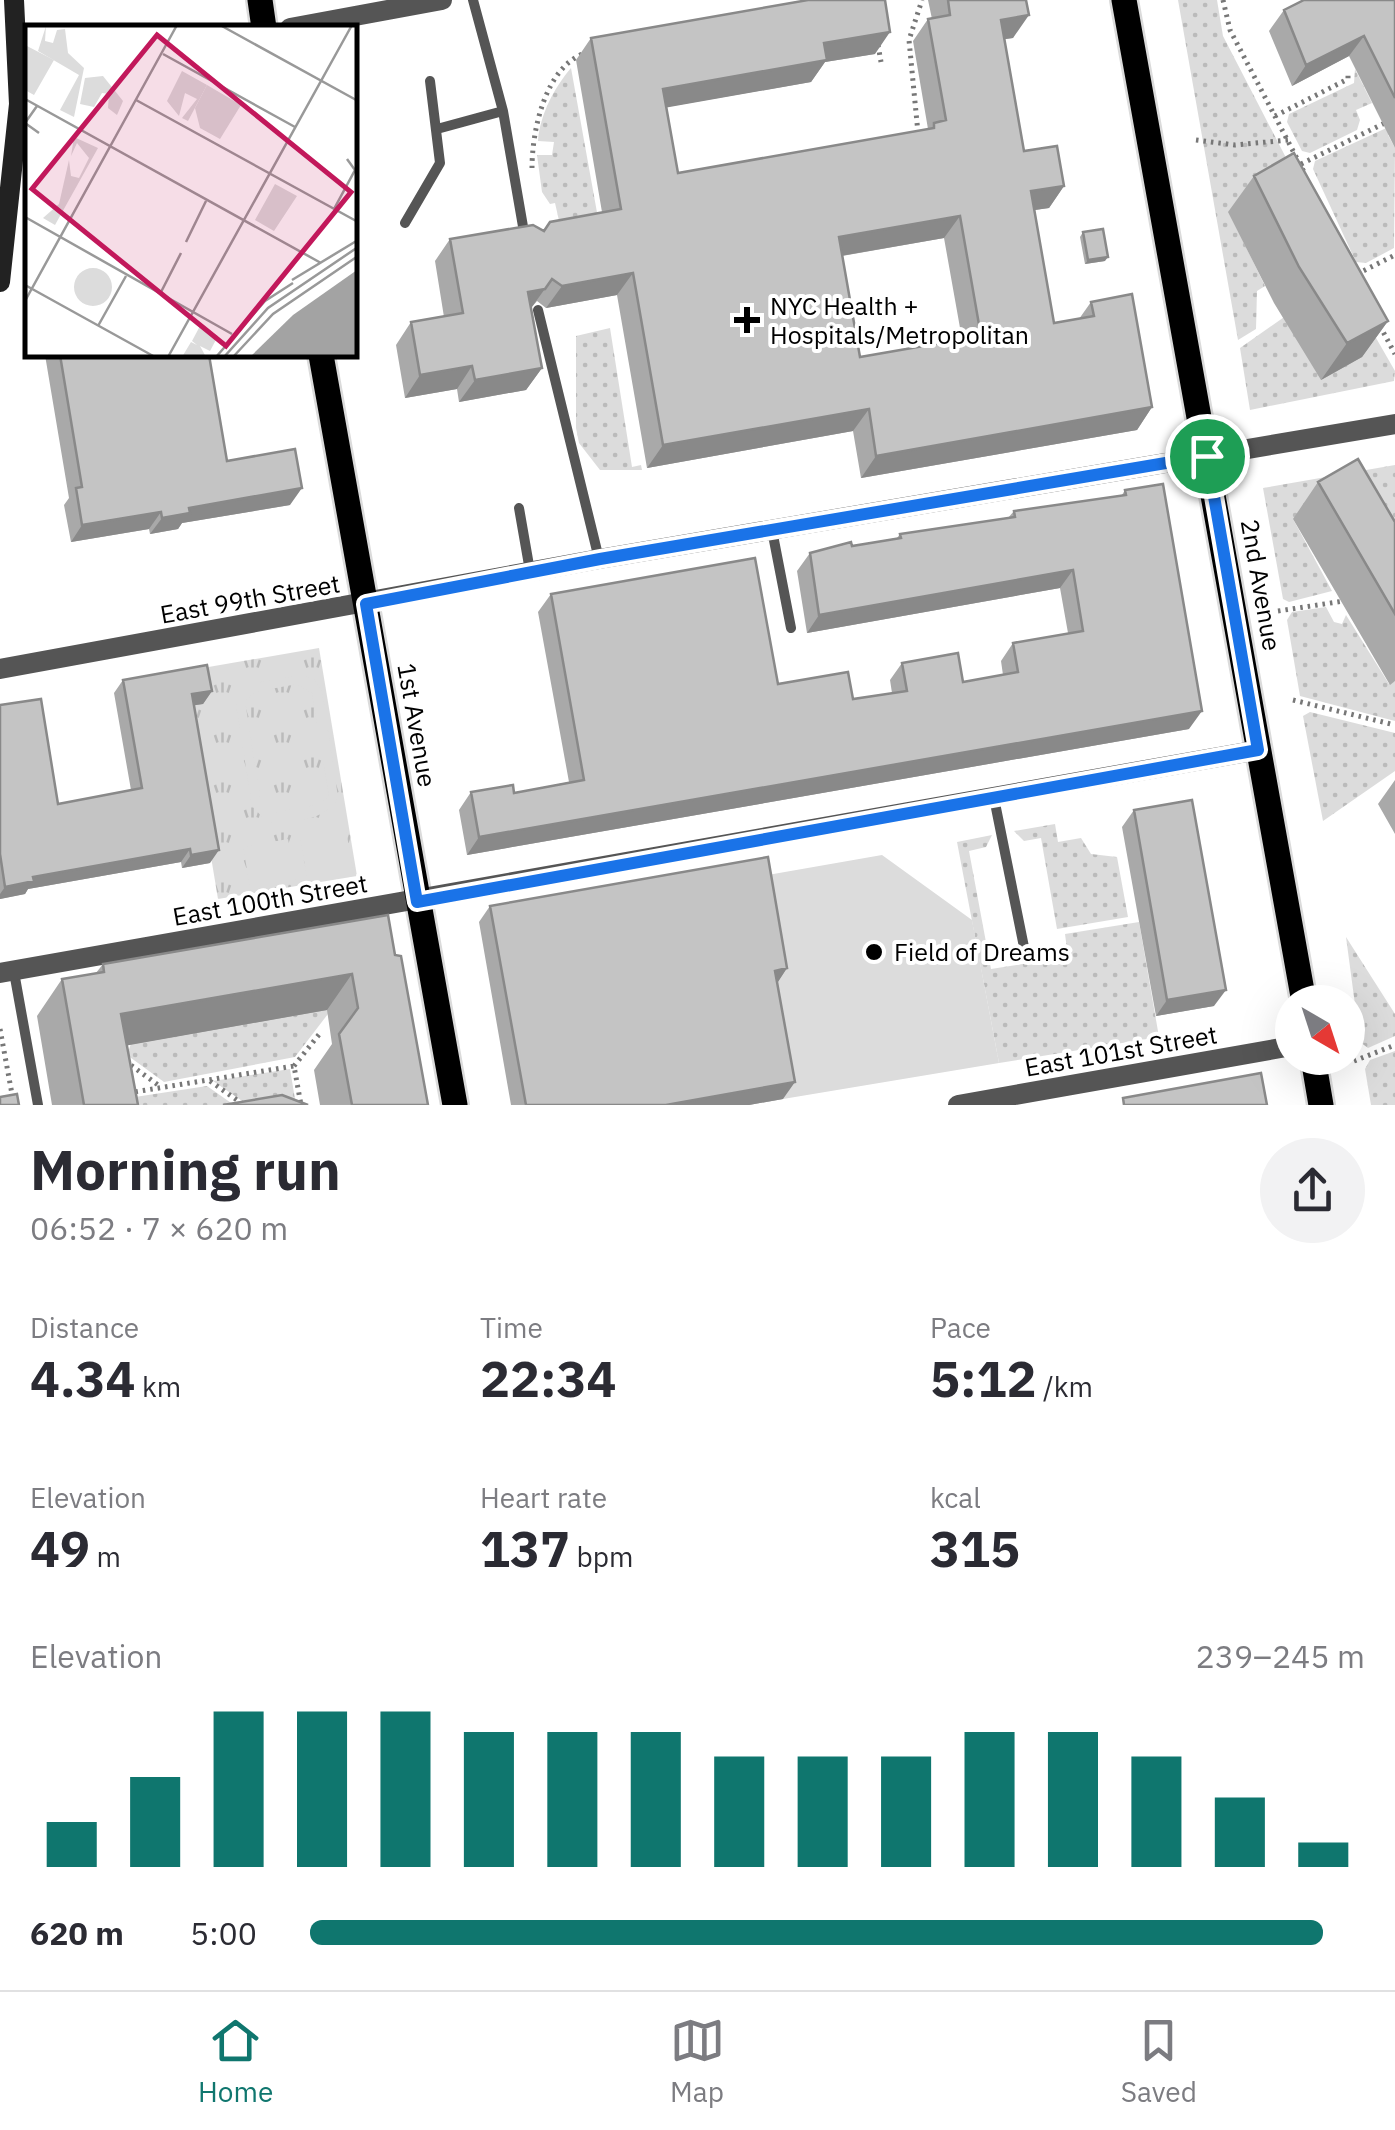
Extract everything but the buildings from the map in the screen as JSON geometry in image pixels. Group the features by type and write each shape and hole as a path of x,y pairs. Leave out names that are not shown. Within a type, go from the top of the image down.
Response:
{"main road":[{"path":"0,282 23,70 14,0"},
{"path":"260,0 264,25"},
{"name":"2nd Avenue","path":"1124,0 1301,985"},
{"name":"1st Avenue","path":"322,358 454,1105"},
{"path":"1316,1075 1321,1105"}],"street":[{"path":"306,25 442,0"},
{"name":"East 99th Street","path":"0,669 600,559 1395,424"},
{"name":"East 100th Street","path":"7,972 1258,750"},
{"name":"East 101st Street","path":"958,1105 1275,1049"}],"lane":[{"path":"473,0 503,111 526,245"},
{"path":"405,223 440,163 430,81"},
{"path":"438,128 503,111"},
{"path":"538,310 600,559"},
{"path":"519,508 530,572"},
{"path":"772,530 791,628"},
{"path":"994,798 1024,948"},
{"path":"7,972 38,1105"}],"path":[{"path":"920,141 911,94 914,82 909,40 922,0"},
{"path":"1223,0 1230,30 1308,180"},
{"path":"878,43 880,62"},
{"path":"532,181 535,133 547,98 568,64 586,53"},
{"path":"1275,116 1348,79 1348,71"},
{"path":"1300,164 1395,118"},
{"path":"1196,140 1235,145 1288,140"},
{"path":"1354,276 1395,255"},
{"path":"1350,266 1362,291"},
{"path":"1379,322 1395,354"},
{"path":"1278,611 1352,601"},
{"path":"1292,700 1395,726"},
{"path":"0,1030 14,1105"},
{"path":"116,1096 294,1066 321,1032"},
{"path":"1365,1057 1395,1045"},
{"path":"120,1058 161,1087"},
{"path":"294,1066 301,1105"},
{"path":"208,1080 244,1105"}],"green space":[{"path":"1178,0 1217,0 1223,36 1298,181 1229,212 1265,286 1257,291 1256,329 1238,340"},
{"path":"571,68 598,218 560,225 555,203 550,204 542,192 537,155 552,155 554,142 538,141 539,131 549,102"},
{"path":"1355,69 1372,103 1356,110 1360,120 1357,130 1310,153 1302,151 1287,122 1289,114 1354,83"},
{"path":"1395,124 1395,131 1388,135 1395,148 1394,248 1366,263 1356,262 1313,169 1315,161"},
{"path":"1341,277 1395,371 1394,381 1250,410 1240,348"},
{"path":"610,328 632,467 641,465 642,470 600,470 579,443 576,336"},
{"path":"1395,465 1395,565 1293,519 1332,591 1289,602 1283,599 1263,488"},
{"path":"1326,607 1334,622 1342,624 1346,615 1389,684 1395,681 1395,721 1300,696 1287,620 1292,612"},
{"path":"319,648 357,876 218,899 186,706 197,669"},
{"path":"301,675 314,679 322,691 338,797 318,816 267,822 252,806 235,698 249,684","holes":["297,684 312,693 329,795 321,804 271,813 261,803 245,701 255,692"]},
{"path":"1310,712 1395,733 1395,771 1323,821 1303,716"},
{"path":"1055,824 1058,842 1081,838 1091,854 1117,857 1128,917 1057,929 1041,838 1024,841 1014,831"},
{"path":"346,830 354,875 308,883 300,838"},
{"path":"992,835 986,847 969,851 991,969 1068,957 1065,934 1139,922 1159,1037 999,1063 957,842"},
{"path":"288,839 296,883 251,892 243,847"},
{"name":"Field of Dreams","path":"882,855 972,920 999,1063 783,1099 764,987 757,877"},
{"path":"1346,937 1395,1014 1395,1036 1368,1048 1365,1046 1365,985 1352,985"},
{"path":"328,1007 331,1010 295,1057 164,1082 127,1055 133,1038"},
{"path":"1395,1051 1395,1105 1371,1105 1365,1069 1370,1060"},
{"path":"290,1069 296,1105 248,1105 213,1081"},
{"path":"207,1086 234,1105 135,1105 135,1097"}],"place":[{"name":"NYC Health + Hospitals/Metropolitan","path":"747,320"},
{"name":"Field of Dreams","path":"874,952"}],"route":[{"path":"1207,456 1258,750 417,902 366,604 600,559 1207,456"}]}
